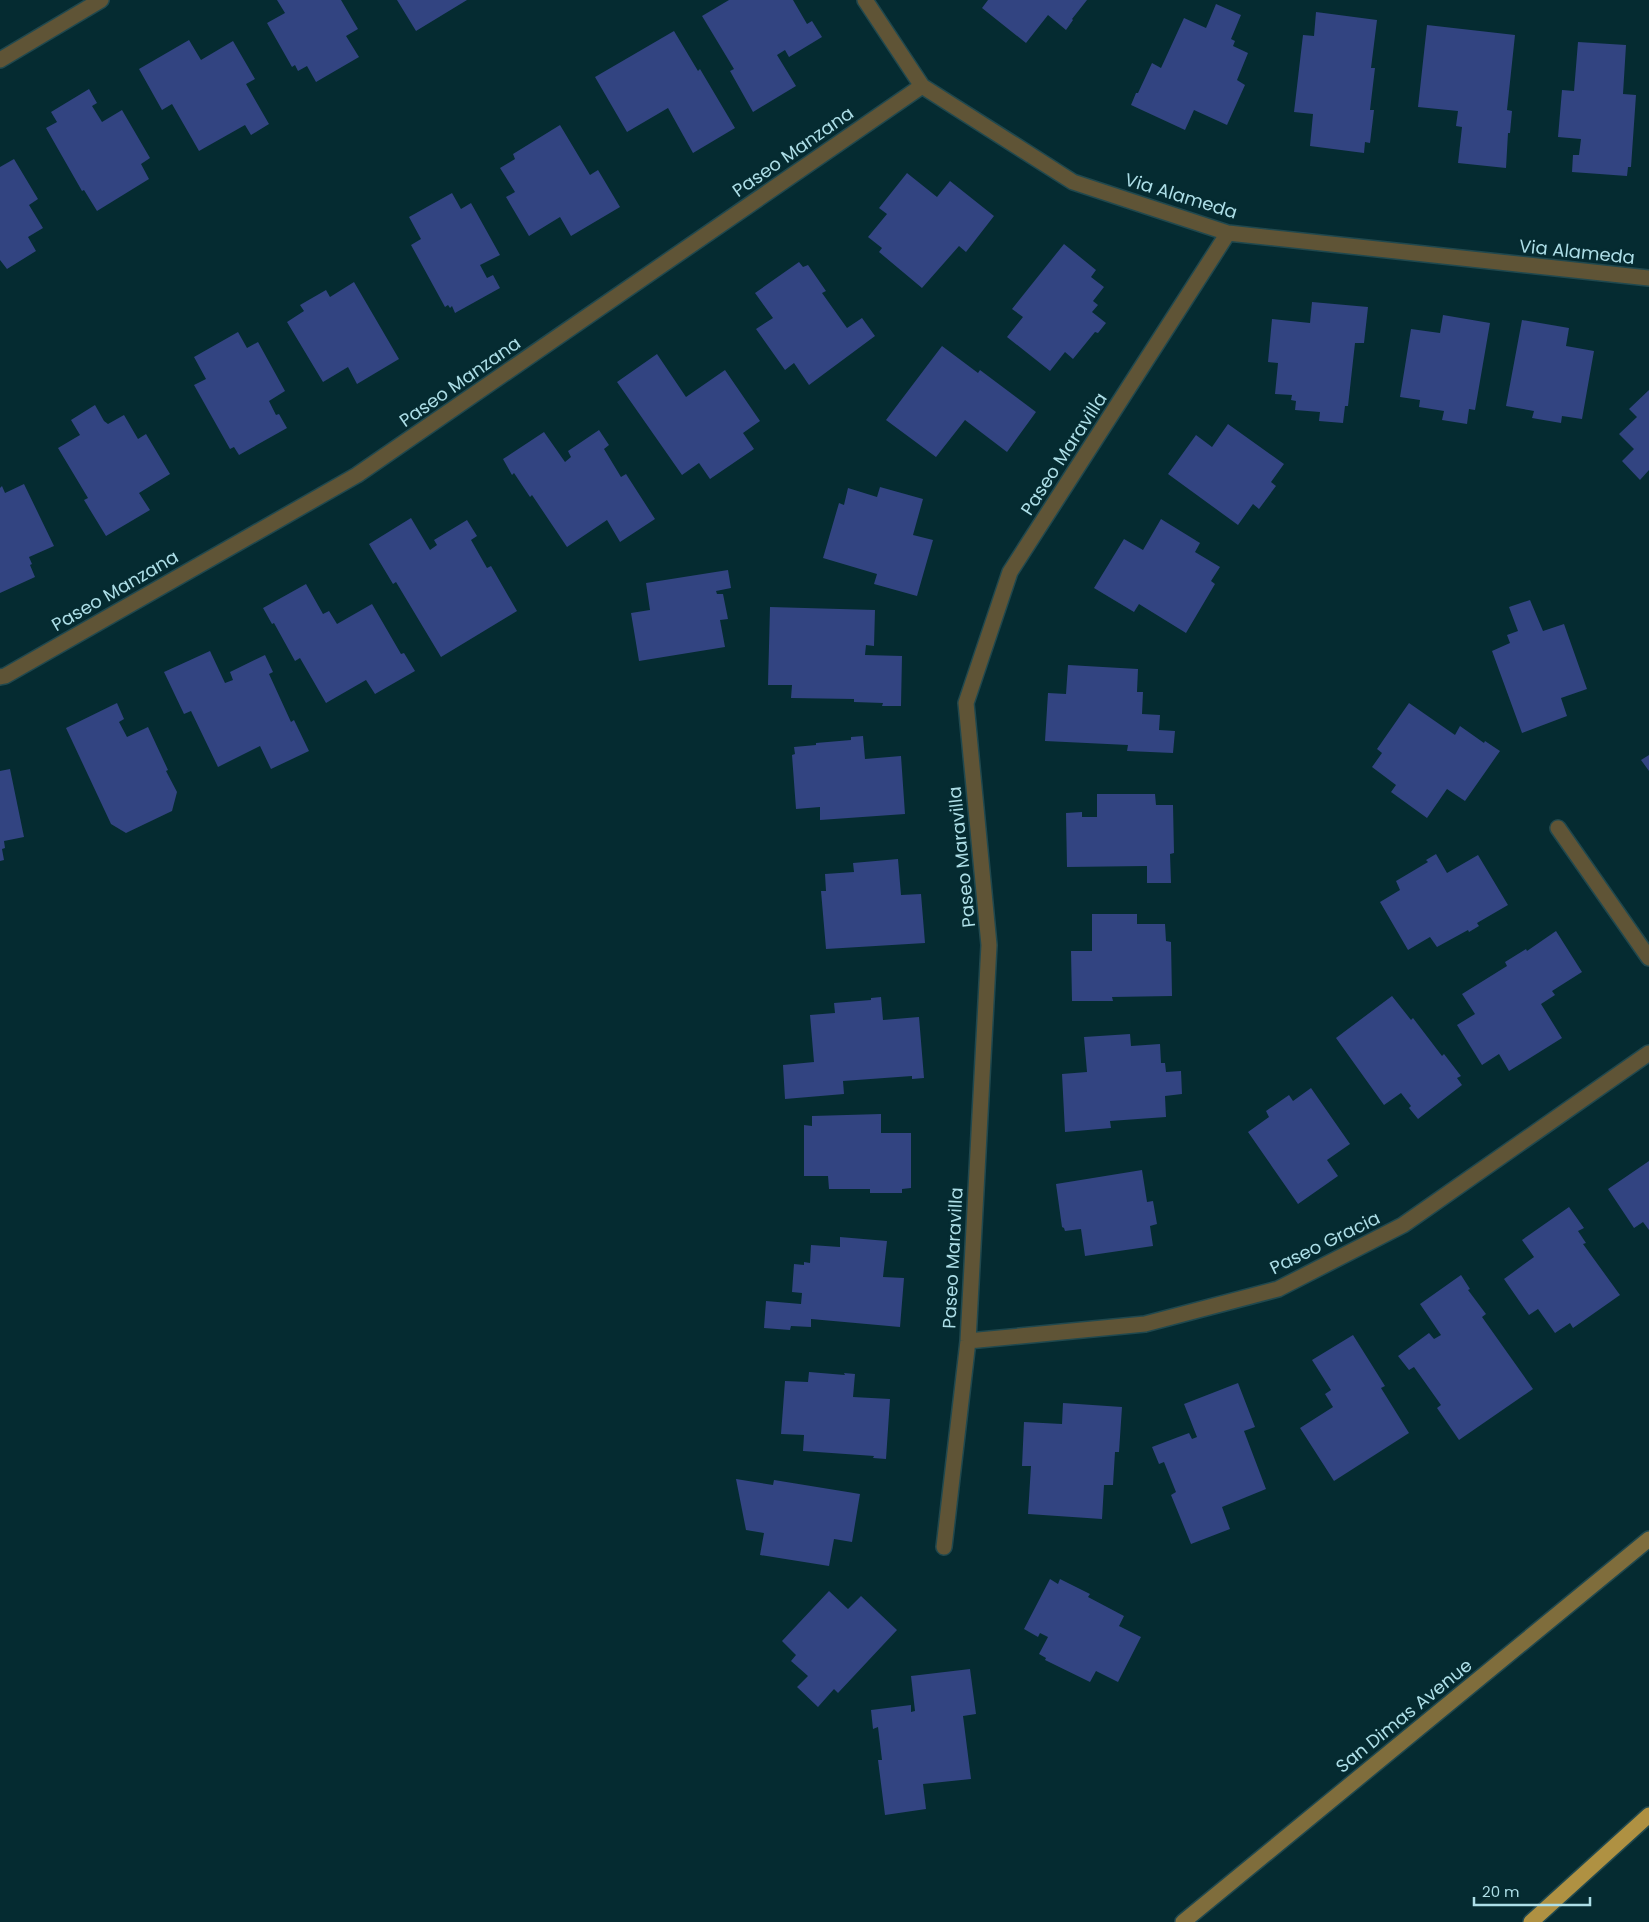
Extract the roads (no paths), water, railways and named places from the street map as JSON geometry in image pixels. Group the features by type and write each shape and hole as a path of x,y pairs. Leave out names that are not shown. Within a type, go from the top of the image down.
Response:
{"highway":[{"path":"1531,1922 1649,1815"}],"street":[{"path":"0,60 101,0"},
{"name":"Via Alameda","path":"865,0 922,86 1073,182 1228,233 1649,278"},
{"name":"Paseo Manzana","path":"0,677 5,676 357,475 922,86"},
{"name":"Paseo Maravilla","path":"944,1547 968,1341 989,944 966,703 1010,572 1228,233"},
{"path":"1558,828 1649,958"},
{"name":"Paseo Gracia","path":"968,1341 1145,1324 1278,1289 1403,1225 1649,1053"},
{"name":"San Dimas Avenue","path":"1183,1922 1649,1539"}]}
